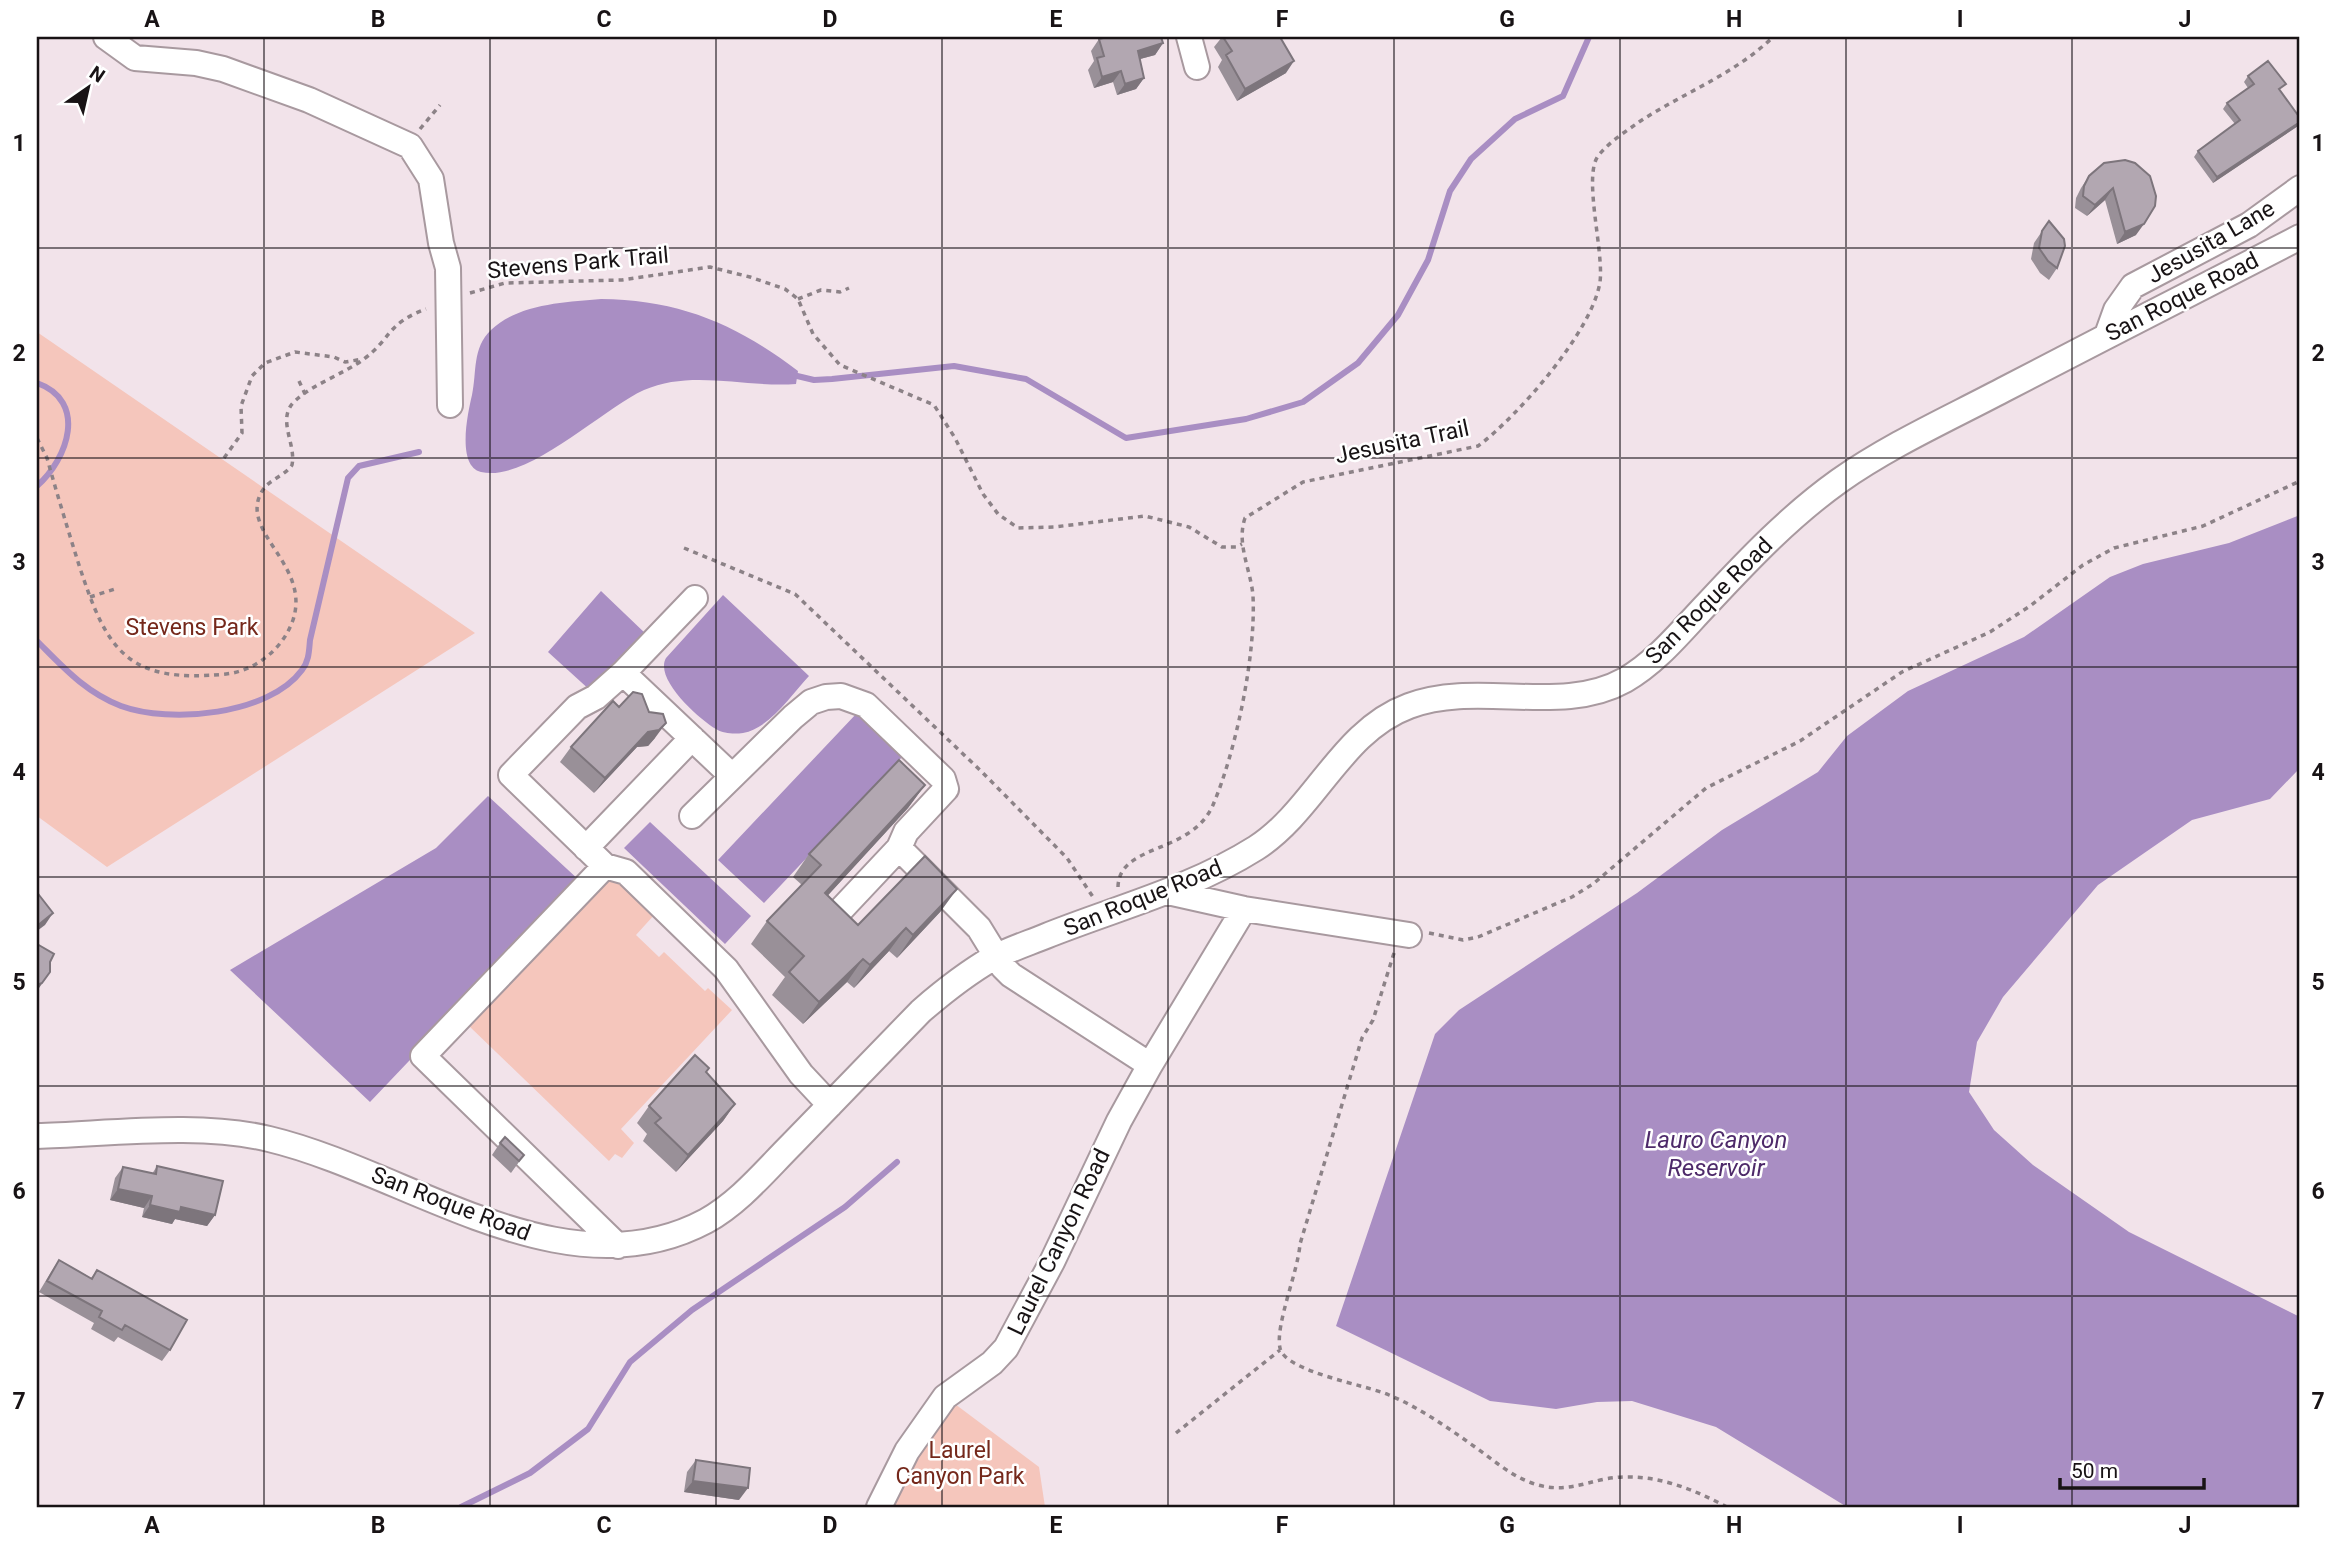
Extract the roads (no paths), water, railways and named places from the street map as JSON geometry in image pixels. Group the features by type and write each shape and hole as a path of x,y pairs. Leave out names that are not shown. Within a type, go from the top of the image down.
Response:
{"street":[{"path":"106,37 135,58 196,63 223,69 299,96 410,146 431,179 441,243 448,268 450,405"},
{"path":"1189,37 1197,67"},
{"name":"Jesusita Lane","path":"2107,335 2116,310 2133,286 2249,225 2300,188"},
{"name":"San Roque Road","path":"37,1136 207,1132 269,1139 390,1180 504,1227 574,1245 618,1246 653,1241 685,1231 725,1210 920,1011 950,986 996,957 1100,915 1168,892 1223,868 1286,824 1354,743 1388,714 1429,699 1450,696 1577,696 1604,690 1627,679 1659,655 1752,556 1804,507 1844,478 1891,449 2300,237"},
{"path":"695,598 623,673 596,697 577,707 511,775 606,866 626,872 726,969 801,1074 830,1105"},
{"path":"623,673 732,776"},
{"path":"692,816 811,702 826,697 853,698 866,705 946,784 946,789 906,832 899,848 835,916"},
{"path":"586,848 692,738"},
{"path":"899,848 979,928 996,957 1011,975 1150,1065"},
{"path":"606,866 423,1056 618,1246"},
{"path":"1168,892 1244,909 1404,934"},
{"name":"Laurel Canyon Road","path":"879,1507 907,1451 945,1397 992,1363 1006,1348 1052,1262 1119,1121 1244,909"}],"water":[{"path":"601,299 656,304 682,310 729,328 775,354 798,371 796,384 700,380 662,384 627,399 542,456 520,466 499,472 481,472 473,468 466,449 466,425 476,361 485,337 502,321 528,310 557,303"},
{"name":"Lauro Canyon Reservoir","path":"2300,515 2298,770 2270,799 2192,820 2098,885 2003,997 1977,1042 1969,1092 1994,1130 2033,1165 2129,1232 2300,1317 2300,1507 1847,1507 1716,1427 1632,1401 1597,1402 1556,1409 1490,1401 1336,1326 1435,1034 1459,1010 1637,893 1722,830 1818,772 1847,736 1908,691 2024,637 2110,577 2143,564 2229,543"},
{"path":"601,591 647,635 592,692 548,652"},
{"path":"723,595 809,676 771,718 743,733 719,731 699,717 672,687 664,667 666,658"},
{"path":"857,713 903,756 764,903 718,860"},
{"path":"488,796 580,881 370,1102 230,970 436,848"},
{"path":"650,822 751,916 725,944 624,848"}],"waterway":[{"path":"793,375 814,380 832,379 954,366 1026,379 1126,438 1246,419 1303,402 1358,363 1398,315 1428,260 1450,191 1471,159 1515,119 1563,96 1589,37"},
{"path":"37,383 53,391 63,403 68,416 64,446 48,475 37,486"},
{"path":"37,641 75,678 96,694 121,706 141,711 165,714 218,712 267,697 287,685 306,663 348,478 359,466 419,452"},
{"path":"461,1507 530,1473 588,1429 630,1362 692,1310 845,1207 897,1162"}],"park label":[{"name":"Stevens Park","path":"192,627"},
{"name":"Laurel Canyon Park","path":"960,1463"}]}
